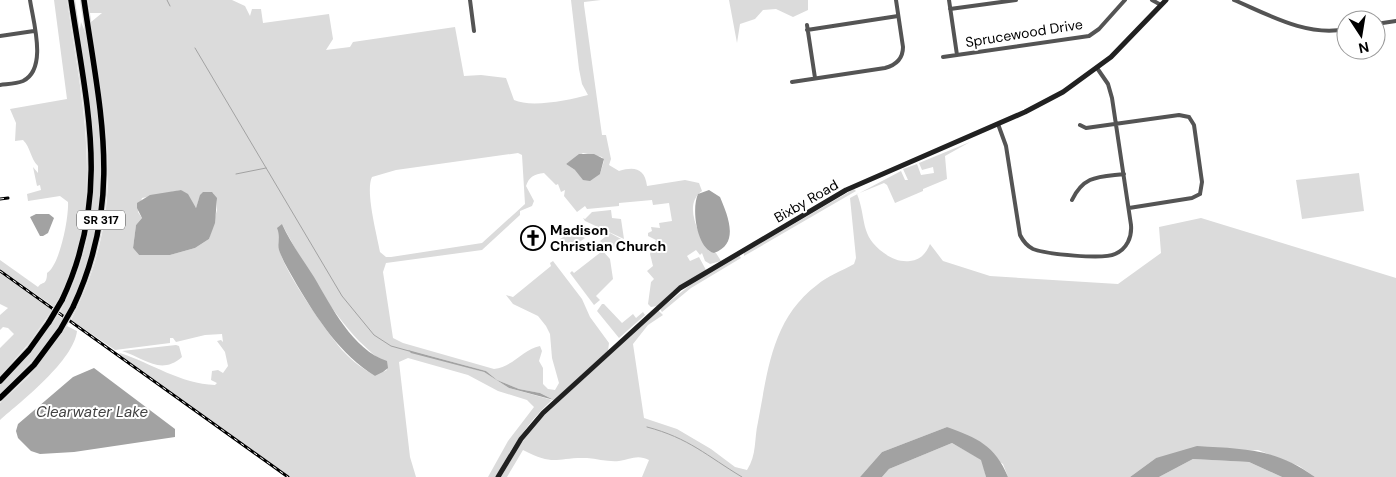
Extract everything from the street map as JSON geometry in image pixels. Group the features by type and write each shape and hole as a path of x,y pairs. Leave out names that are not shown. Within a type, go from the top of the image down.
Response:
{"main road":[{"name":"SR 317","path":"0,381 23,357 49,322 62,300 83,243 92,183 90,129 71,0"},
{"name":"SR 317","path":"0,398 34,365 60,330 73,307 96,246 102,213 105,179 102,128 84,0"}],"street":[{"path":"0,85 19,82 28,78 34,71 38,60 30,0"},
{"path":"470,0 474,31"},
{"path":"792,82 885,68 894,64 903,51 896,0"},
{"path":"949,0 957,55"},
{"path":"950,9 1016,0"},
{"name":"Sprucewood Drive","path":"943,57 1089,36 1099,29 1125,0"},
{"path":"1152,0 1161,5"},
{"name":"Bixby Road","path":"498,477 521,439 555,401 672,295 696,278 846,190 998,124 1048,100 1097,68 1131,37 1166,0"},
{"path":"1234,0 1304,28 1336,30"},
{"path":"815,78 807,27 898,16"},
{"path":"0,36 34,31"},
{"path":"998,124 1006,146 1020,235 1026,244 1042,251 1103,257 1113,255 1125,248 1131,230 1124,174 1110,92 1097,68"},
{"path":"1189,117 1192,113"},
{"path":"1080,126 1086,128 1116,125 1179,115 1189,117 1194,125 1202,182 1200,194"},
{"path":"1072,200 1080,186 1088,180 1124,174"},
{"path":"1200,194 1204,198"},
{"path":"1129,208 1192,198 1200,194"},
{"path":"1128,242 1134,245"},
{"path":"1021,249 1026,244"}],"shaded area":[{"path":"54,0 67,0 84,117 87,156 86,194 81,232 71,270 54,307 0,269 0,260 38,287 45,282 47,273 56,261 65,229 68,202 60,196 28,201 27,194 41,190 40,185 37,186 33,167 38,173 38,166 23,140 15,141 16,123 10,109 67,99"},
{"path":"88,0 232,0 245,6 250,16 252,9 261,9 263,23 329,14 333,39 326,50 350,47 353,42 455,27 464,76 481,75 506,78 514,100 540,103 588,95 582,84 579,69 571,0 601,0 584,2 584,5 602,135 606,135 611,159 609,165 619,171 638,170 644,175 647,186 685,180 699,183 702,191 696,197 693,204 695,221 709,251 716,253 721,261 710,264 705,261 702,253 700,255 696,250 687,256 690,261 699,257 706,270 673,291 657,306 651,307 648,304 651,282 654,279 647,271 653,266 650,254 656,240 648,236 648,233 652,231 651,227 660,228 659,223 672,221 669,203 653,205 652,200 619,203 619,206 587,209 585,206 577,212 564,196 565,190 561,192 558,184 556,185 544,173 535,175 530,178 526,186 534,201 532,206 520,211 520,215 482,250 386,263 383,272 393,338 403,343 494,369 507,365 528,351 540,346 542,351 539,361 543,368 543,384 548,389 555,390 559,383 552,358 550,334 546,326 538,316 513,304 506,295 513,297 551,266 550,263 553,261 582,299 590,317 609,343 608,351 554,400 540,393 519,389 497,380 486,371 408,350 484,372 509,388 552,400 535,417 521,436 496,477 488,477 508,441 534,407 527,400 498,391 468,375 408,358 399,362 410,457 416,477 290,477 119,354 132,357 190,381 215,385 217,383 211,380 212,371 218,370 223,373 228,366 225,352 217,341 221,340 223,342 222,334 205,335 176,342 173,338 170,338 170,343 115,350 71,320 88,281 100,244 106,208 107,138 91,22 102,13 90,13","holes":["518,153 522,155 525,204 482,243 386,257 380,252 374,224 370,184 372,177 396,170","583,153 602,157 604,161 600,174 575,170 566,164","181,190 196,208 199,199 205,192 213,193 217,201 217,210 209,239 195,248 170,255 139,255 133,248 136,225 142,218 138,212 142,198","282,224 313,279 340,319 387,370 375,376 347,356 337,344 296,285 282,256 279,236"]},
{"path":"729,0 808,0 808,10 793,17 776,9 763,10 755,19 740,24 737,43"},
{"path":"81,22 91,64 98,120 101,178 95,233 89,260 79,287 65,315 60,312 76,277 86,243 92,209 94,176 93,142 79,36"},
{"path":"970,142 945,156 947,179 923,189 923,191 895,203 887,185 884,183 859,193 901,171 905,180 908,180 903,169 917,164 921,175 934,173 933,167 922,170 919,163"},
{"path":"1359,173 1364,211 1302,219 1296,180"},
{"path":"854,189 856,191 744,256 744,253"},
{"path":"857,194 867,233 876,246 887,255 899,260 914,260 927,251 930,244 943,261 990,276 1118,284 1161,253 1159,227 1201,218 1396,278 1396,477 1315,477 1299,466 1258,450 1156,458 1130,477 1008,477 1003,464 947,427 882,452 860,477 642,477 649,460 641,457 619,461 587,458 549,460 523,450 507,477 501,477 535,424 658,310 663,315 648,325 633,344 644,418 677,429 711,449 735,467 747,470 754,453 769,365 781,330 790,313 817,285 854,264 856,258 850,198"},
{"path":"611,210 612,218 621,219 624,239 585,221 583,218 585,219 592,212"},
{"path":"571,231 585,238 574,246 570,241 572,246 563,246 560,239 565,236 566,238 566,235"},
{"path":"610,233 623,240 610,250 600,241"},
{"path":"601,249 610,259 613,279 596,296 600,300 594,305 570,273 572,271 574,273 601,252"},
{"path":"739,255 741,258 691,288 662,312 660,309 694,282"},
{"path":"0,273 52,310 30,342 0,376 0,348 14,334 8,328 3,327 0,330 0,315 8,308 0,304"},
{"path":"602,304 622,323 633,314 636,318 643,312 645,315 619,338 597,311"},
{"path":"58,315 63,319 49,339 26,368 0,394 0,385 30,354"},
{"path":"67,326 77,331 74,342 67,354 46,379 0,420 0,403 29,376"},
{"path":"179,346 182,357 167,365 152,364 122,351"},
{"path":"952,443 982,460 986,477 882,477 889,469"},
{"path":"1193,459 1249,462 1282,477 1159,477"}],"water":[{"path":"579,154 594,154 604,159 600,174 590,181 583,180 575,170 566,164"},
{"path":"181,190 188,194 196,208 200,195 203,192 212,192 217,198 215,223 209,239 195,248 170,255 139,255 133,248 136,225 142,218 137,208 137,203 150,195"},
{"path":"709,190 720,197 730,229 727,243 722,249 714,253 703,244 697,228 695,209 698,194"},
{"path":"36,214 49,214 54,218 48,233 43,236 40,236 30,217"},
{"path":"282,224 344,326 364,347 387,361 388,368 383,372 375,376 362,367 340,347 313,311 287,268 279,250 277,228"},
{"path":"408,350 486,371 497,380 519,389 540,393 554,400 509,388 484,372 411,353"},
{"name":"Clearwater Lake","path":"94,368 175,429 175,437 74,452 40,454 31,451 18,438 16,431 18,424 73,377"},
{"path":"947,427 984,444 997,457 1008,477 986,477 981,460 952,443 889,469 882,477 860,477 882,452"},
{"path":"1197,446 1244,449 1272,455 1300,467 1315,477 1282,477 1249,462 1193,459 1159,477 1130,477 1156,458"}],"waterway":[{"path":"167,0 170,6"},
{"path":"195,48 342,296 374,335 391,346 409,351"},
{"path":"236,174 266,168"},
{"path":"647,427 675,436 742,477"}],"railway":[{"path":"0,199 8,198"},
{"path":"0,271 288,477"}],"place":[{"name":"Madison Christian Church","path":"533,238"}]}
